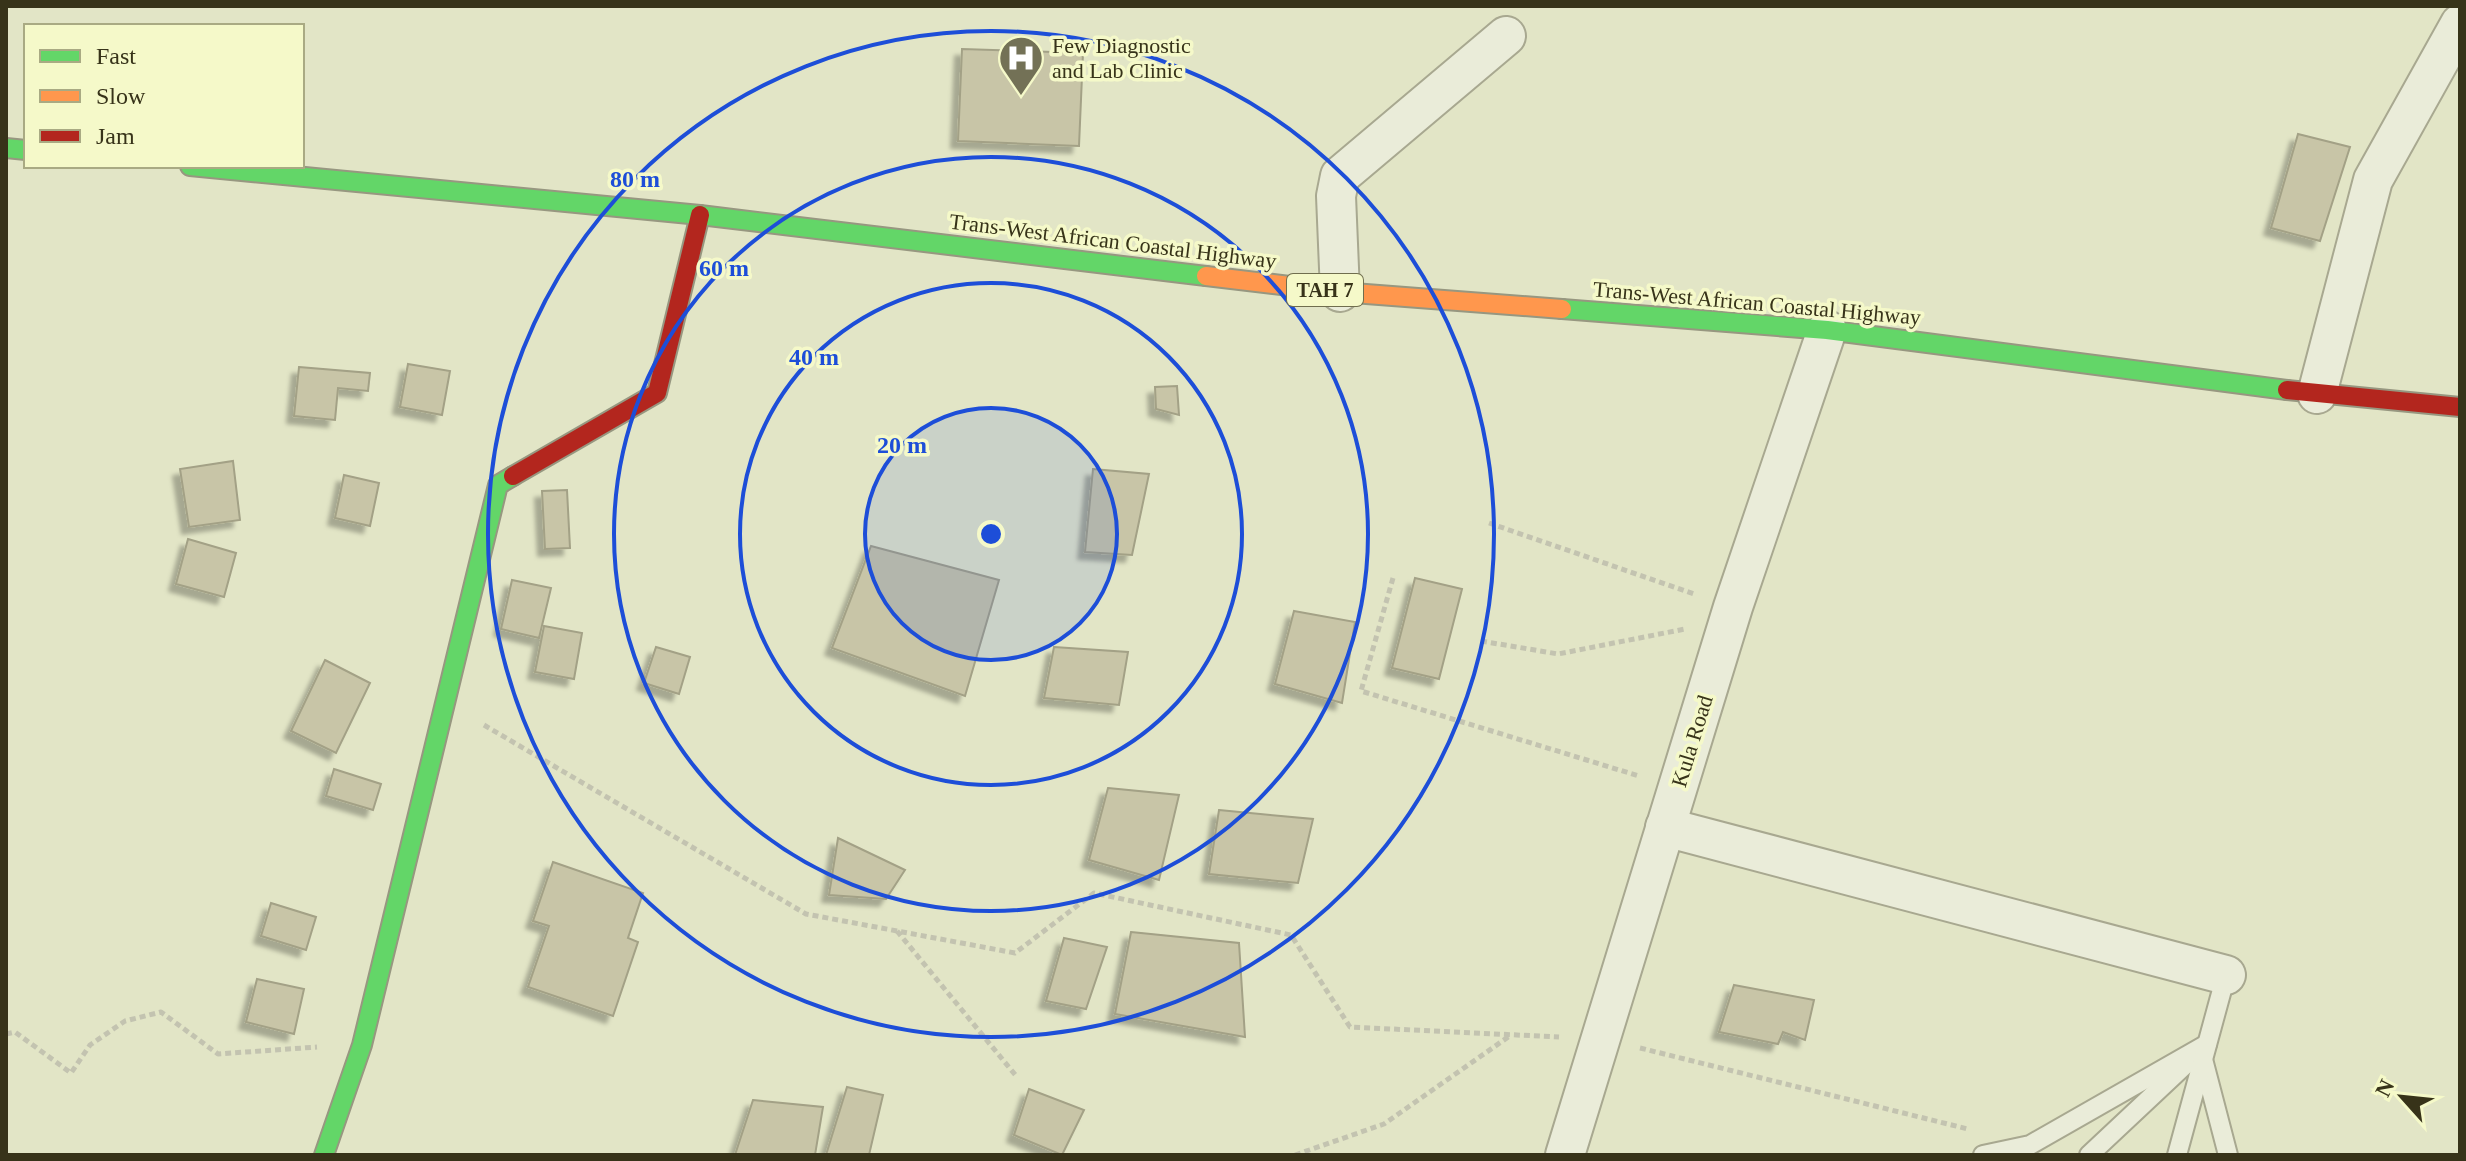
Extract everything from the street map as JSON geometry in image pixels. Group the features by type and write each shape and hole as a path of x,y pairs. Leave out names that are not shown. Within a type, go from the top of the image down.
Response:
{"main road":[{"name":"Trans-West African Coastal Highway","path":"211,168 700,215 1340,292 1827,330 2317,394 2460,407"},
{"path":"324,1155 362,1045 498,485 657,393 700,215"}],"street":[{"path":"2317,394 2373,180 2460,24"},
{"path":"1340,292 1336,196 1340,176 1506,36"},
{"name":"Kula Road","path":"1565,1155 1731,614 1827,330"},
{"path":"1665,827 2226,975"}],"lane":[{"path":"2177,1155 2226,975"},
{"path":"1983,1155 2030,1145 2205,1052"},
{"path":"2089,1155 2205,1052"},
{"path":"2205,1052 2228,1155"}],"path":[{"path":"1489,523 1731,614"},
{"path":"1393,578 1361,691 1678,787"},
{"path":"1481,641 1558,654 1731,614"},
{"path":"445,702 806,914 1015,953 1094,893 1291,935 1350,1027 1601,1038 2030,1145"},
{"path":"896,931 1017,1077"},
{"path":"6,1034 15,1032 71,1073 90,1045 125,1021 161,1012 218,1054 362,1045"},
{"path":"1295,1155 1384,1124 1512,1035"}],"building":[{"name":"Few Diagnostic and Lab Clinic","path":"962,49 1083,53 1079,146 958,141"},
{"path":"2298,134 2350,147 2320,241 2271,228"},
{"path":"408,364 450,371 442,415 400,407"},
{"path":"299,367 370,373 368,391 338,388 335,420 294,416"},
{"path":"1177,386 1179,415 1156,409 1155,387"},
{"path":"233,461 240,520 189,527 180,469"},
{"path":"1093,469 1149,474 1132,555 1085,552"},
{"path":"344,475 379,483 370,526 335,518"},
{"path":"567,490 570,548 545,549 542,491"},
{"path":"188,539 236,553 224,597 176,584"},
{"path":"871,546 999,580 965,696 832,648"},
{"path":"1415,578 1462,589 1439,679 1392,668"},
{"path":"512,580 551,588 539,638 501,629"},
{"path":"1294,611 1355,622 1342,703 1275,684"},
{"path":"544,626 582,633 574,679 535,672"},
{"path":"656,647 690,657 679,694 644,683"},
{"path":"1054,647 1128,652 1119,705 1044,698"},
{"path":"325,660 370,683 336,753 291,731"},
{"path":"334,769 381,784 373,810 326,796"},
{"path":"1108,788 1179,795 1159,880 1089,860"},
{"path":"1219,810 1313,819 1298,883 1209,874"},
{"path":"838,838 905,870 886,899 829,895"},
{"path":"553,862 643,893 628,938 638,942 613,1016 528,987 549,926 533,921"},
{"path":"271,903 316,917 306,950 261,936"},
{"path":"1131,932 1239,943 1245,1037 1115,1014"},
{"path":"1064,938 1107,947 1086,1009 1046,1001"},
{"path":"257,979 304,989 294,1034 246,1022"},
{"path":"1734,985 1814,1000 1805,1040 1783,1032 1778,1044 1719,1032"},
{"path":"847,1087 883,1095 869,1155 826,1155"},
{"path":"1029,1089 1084,1110 1062,1155 1014,1135"},
{"path":"753,1100 823,1107 815,1155 735,1155"}],"traffic: fast":[{"path":"6,148 24,150"},
{"path":"211,168 700,215 1206,276"},
{"path":"1562,309 1827,330 2287,390"},
{"path":"324,1155 362,1045 498,485 513,476"}],"traffic: slow":[{"path":"1206,276 1340,292 1562,309"}],"traffic: jam":[{"path":"513,476 657,393 700,215"},
{"path":"2287,390 2460,407"}],"place":[{"name":"Few Diagnostic and Lab Clinic","path":"1021,97"}]}
